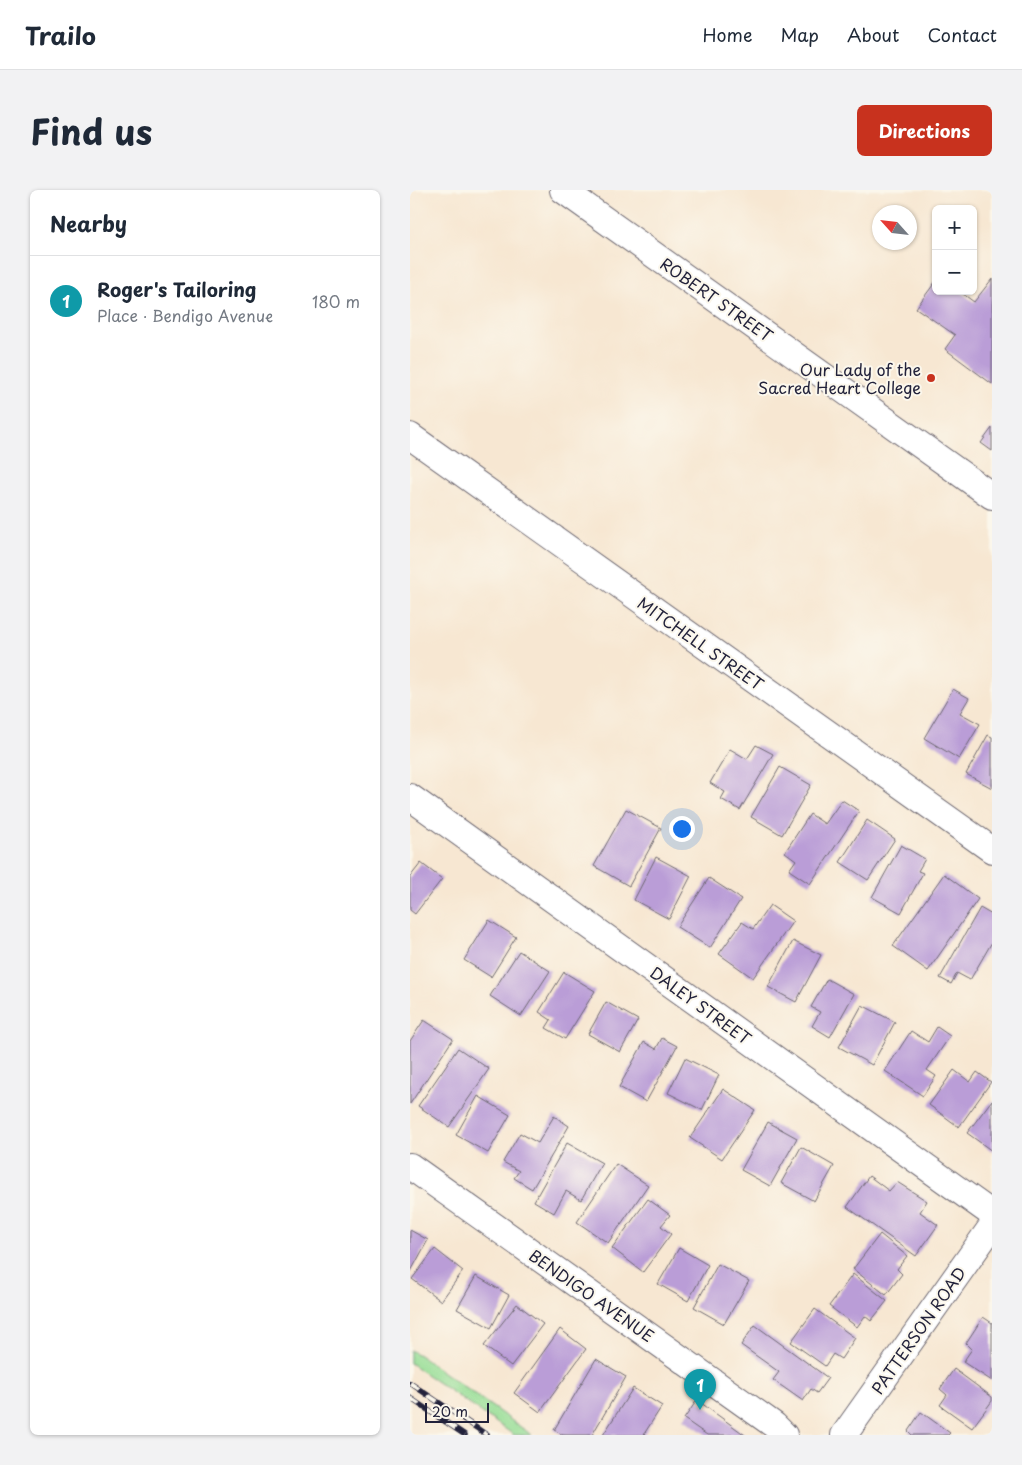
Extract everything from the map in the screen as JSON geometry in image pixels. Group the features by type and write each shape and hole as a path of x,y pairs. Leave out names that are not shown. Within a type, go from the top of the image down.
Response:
{"street":[{"name":"ROBERT STREET","path":"563,190 992,496"},
{"name":"MITCHELL STREET","path":"410,436 992,850"},
{"name":"DALEY STREET","path":"410,797 992,1214"},
{"name":"BENDIGO AVENUE","path":"410,1166 784,1432"},
{"name":"PATTERSON ROAD","path":"844,1435 992,1227"}],"green space":[{"path":"410,1350 532,1435 514,1435 410,1363"}],"building":[{"path":"992,279 992,384 945,349 955,335 916,308 932,286 932,295 964,295 974,302"},
{"path":"992,428 992,451 981,443"},
{"path":"953,689 969,698 960,713 980,724 959,759 924,738"},
{"path":"988,735 992,737 992,788 966,774"},
{"path":"756,745 773,754 740,810 721,799 725,792 710,783 730,749 747,759"},
{"path":"780,767 811,785 782,835 751,817"},
{"path":"842,800 859,811 810,884 789,870 796,860 785,852 810,814 825,824"},
{"path":"626,809 661,828 629,886 594,866"},
{"path":"867,820 895,839 868,880 840,862"},
{"path":"901,845 925,859 918,871 923,873 901,913 872,897"},
{"path":"656,857 691,876 669,919 634,900"},
{"path":"421,863 442,879 415,914 410,910 410,877"},
{"path":"944,874 978,899 928,971 893,946"},
{"path":"709,878 741,899 710,948 677,927"},
{"path":"770,905 793,921 753,978 719,954 742,922 753,929"},
{"path":"980,908 992,915 992,942 970,980 957,973 951,984 940,978"},
{"path":"489,920 516,937 491,977 464,960"},
{"path":"793,941 821,955 796,1002 768,987"},
{"path":"519,951 550,971 521,1016 490,996"},
{"path":"564,972 595,991 565,1039 546,1028 551,1020 539,1012"},
{"path":"827,979 854,994 830,1037 812,1026 820,1012 811,1007"},
{"path":"606,1002 638,1020 620,1052 588,1034"},
{"path":"862,1005 895,1022 872,1065 839,1047"},
{"path":"424,1020 453,1039 410,1104 410,1041"},
{"path":"937,1027 950,1036 927,1070 936,1076 923,1096 885,1071 911,1031 928,1042"},
{"path":"662,1038 677,1046 646,1102 619,1087 644,1042 656,1049"},
{"path":"458,1048 489,1069 449,1127 418,1106"},
{"path":"685,1058 719,1075 702,1110 668,1093"},
{"path":"954,1070 970,1082 977,1072 991,1082 959,1127 929,1105"},
{"path":"723,1089 755,1110 722,1159 690,1138"},
{"path":"478,1096 510,1115 488,1153 456,1135"},
{"path":"992,1100 992,1151 967,1133"},
{"path":"554,1116 569,1126 532,1189 514,1178 519,1171 503,1162 520,1133 538,1143"},
{"path":"768,1122 797,1138 770,1186 741,1170"},
{"path":"567,1143 602,1163 581,1200 566,1191 554,1213 534,1201"},
{"path":"801,1147 834,1166 814,1201 781,1183"},
{"path":"616,1164 648,1185 608,1243 577,1222"},
{"path":"869,1176 889,1191 897,1182 927,1201 920,1212 938,1225 916,1256 847,1207"},
{"path":"648,1199 670,1215 661,1226 671,1234 643,1272 612,1248"},
{"path":"410,1230 428,1240 410,1273"},
{"path":"880,1234 907,1256 897,1269 902,1274 886,1295 853,1269"},
{"path":"679,1248 708,1265 688,1301 658,1284"},
{"path":"435,1249 463,1271 441,1301 412,1279"},
{"path":"718,1264 749,1281 724,1324 694,1307"},
{"path":"853,1274 887,1301 871,1321 865,1316 857,1327 829,1306"},
{"path":"476,1276 509,1295 491,1328 457,1309"},
{"path":"517,1304 543,1324 511,1366 484,1346"},
{"path":"815,1309 855,1338 841,1359 833,1354 825,1366 791,1342"},
{"path":"983,1317 992,1323 992,1381 963,1362 972,1349 966,1343"},
{"path":"755,1325 828,1378 817,1393 811,1389 803,1401 773,1380 779,1372 741,1345"},
{"path":"560,1329 586,1349 540,1412 514,1393"},
{"path":"596,1359 626,1377 592,1435 563,1435 554,1430"},
{"path":"954,1369 992,1397 992,1401 972,1428 940,1405 947,1395 940,1389"},
{"path":"633,1388 662,1406 644,1434 646,1435 603,1435"},
{"path":"697,1400 745,1435 707,1435 684,1419"},
{"path":"921,1412 950,1433 948,1435 912,1435 908,1431"}],"railway":[{"path":"410,1383 487,1435"},
{"path":"410,1398 465,1435"}],"place":[{"name":"Our Lady of the Sacred Heart College","path":"931,378"},
{"name":"Roger's Tailoring","path":"700,1410"}]}
